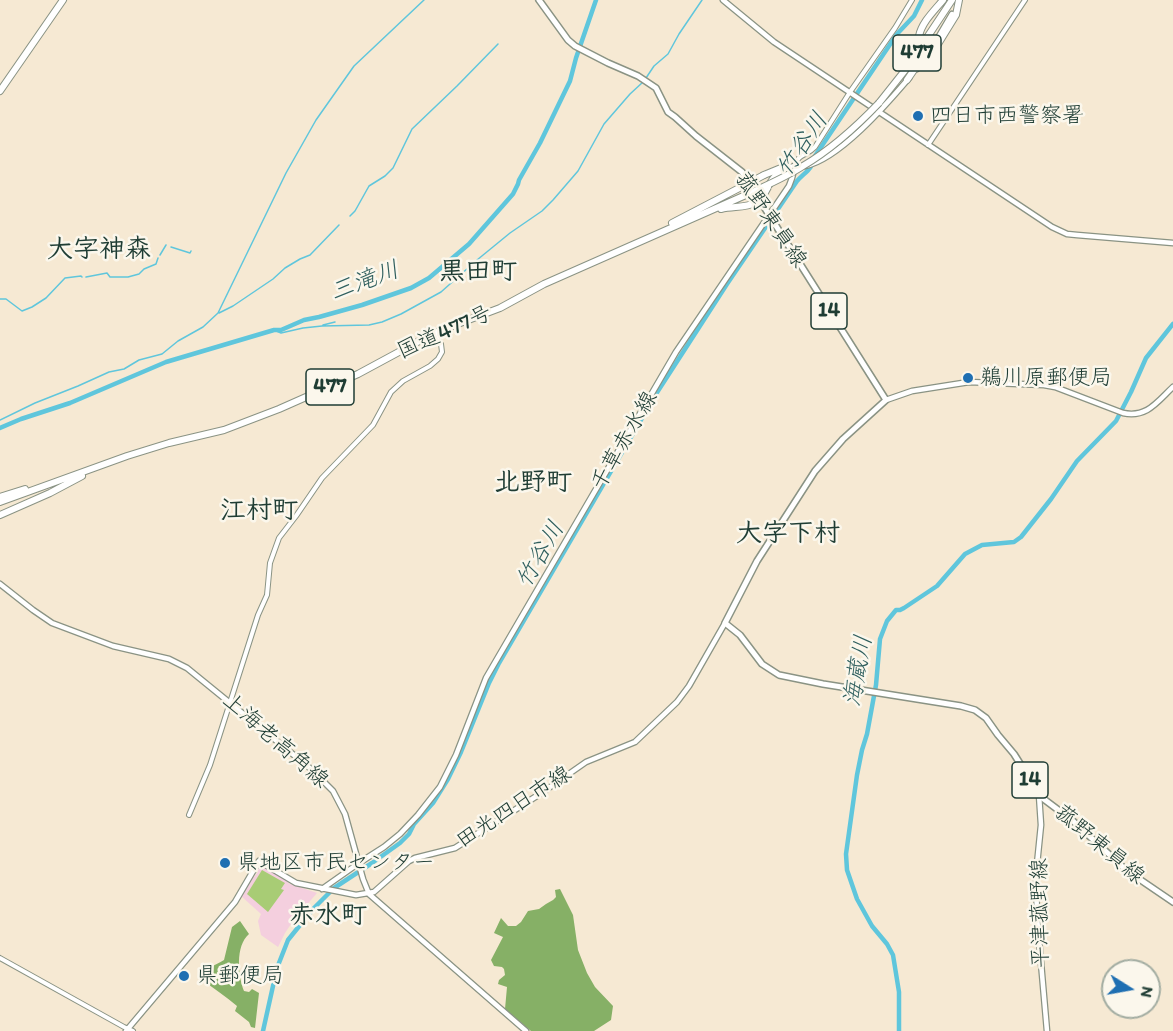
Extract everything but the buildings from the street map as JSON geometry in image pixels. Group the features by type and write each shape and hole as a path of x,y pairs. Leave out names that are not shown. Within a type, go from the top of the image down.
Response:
{"highway":[{"path":"0,91 63,0"},
{"path":"919,36 920,30 943,0"},
{"name":"国道477号","path":"0,502 169,442 224,430 279,409 358,374 434,333 500,308 645,238 748,194 801,168 853,130 879,103 906,69 952,0"},
{"path":"907,80 922,57 935,49 956,15 959,0"},
{"path":"645,238 764,175 778,169 794,167"},
{"path":"645,238 723,208 755,203 762,198 776,174 794,167"},
{"name":"477","path":"0,514 127,456"},
{"name":"477","path":"0,496 106,464"}],"main road":[{"name":"菰野東員線","path":"539,0 568,40 656,88 668,112 742,172 886,400"},
{"path":"723,0 774,42 1060,232 1077,236 1173,243"},
{"path":"922,57 952,14"},
{"path":"794,167 814,164 848,141 879,112 907,80"},
{"name":"千草赤水線","path":"323,890 400,834 440,787 456,755 486,678 676,352 771,218 791,182 794,167"},
{"path":"725,623 757,561 824,458 886,400 912,391 969,382 1044,385 1059,388 1132,415 1150,408 1173,387"},
{"name":"上海老高角線","path":"0,584 52,623 113,646 169,658 183,665 311,769 333,791 345,814 369,894 526,1031"},
{"name":"菰野東員線","path":"725,623 745,640 762,664 779,675 961,706 980,713 1014,754 1039,795 1073,820 1126,870 1173,902"},
{"name":"田光四日市線","path":"369,894 409,861 455,848 586,762 635,742 677,702 689,686 725,623"},
{"name":"平津菰野線","path":"1039,795 1041,825 1036,874 1037,917 1047,1031"},
{"path":"129,1030 235,902 259,861 296,883 336,892 369,894"}],"street":[{"path":"794,167 797,159 814,149 912,0"},
{"path":"928,145 1025,0"},
{"path":"189,815 210,765 258,615 267,595 270,563 279,538 322,478 373,424 391,392 403,381 438,359 441,344 434,333"},
{"path":"0,958 129,1030"}],"shaded area":[{"path":"260,864 289,881 288,883 317,893 293,921 278,947 261,935 258,921 261,914 241,896 252,877 258,872"}],"green space":[{"path":"262,870 285,883 281,889 284,890 268,912 247,894"},
{"path":"560,889 573,915 578,950 587,973 595,987 613,1006 611,1020 594,1031 531,1031 505,1009 507,987 498,984 505,975 504,969 494,966 491,960 503,937 494,933 501,918 508,926 516,926 528,911 539,909 553,900 556,897 555,890"},
{"path":"240,921 249,934 241,946 240,953 239,970 242,985 244,991 249,992 252,989 259,993 255,1028 251,1027 249,1022 235,1011 237,1006 200,978 207,969 224,960 232,927"}],"waterway":[{"path":"0,420 109,372 124,369 139,360 162,354 178,341 203,327 218,313 286,173 316,120 354,66 424,0"},
{"name":"三滝川","path":"0,428 70,403 166,362 362,305 411,288 429,278 469,244 513,194 570,81 596,0"},
{"path":"646,78 654,66 668,54 702,0"},
{"name":"竹谷川","path":"263,1031 277,968 288,940 313,909 334,888 400,843 433,803 461,752 499,663 656,394 727,284 797,181 810,168 815,156 897,34 914,16 922,0"},
{"path":"350,216 369,186 393,168 412,129 498,44"},
{"path":"274,330 281,333 322,326 369,325 401,314 441,292 477,260 542,211 553,200 578,171 604,124 643,82"},
{"path":"219,313 273,279 285,268 310,255 339,225"},
{"path":"160,255 166,245"},
{"path":"171,247 190,253 191,251"},
{"path":"86,277 107,273 110,277 128,277 139,274 156,264 158,258"},
{"path":"0,299 6,299 22,311 46,298 65,278 82,277"},
{"path":"323,325 335,322"},
{"name":"海蔵川","path":"899,1031 899,992 893,955 872,926 857,899 847,870 846,854 857,775 876,685 880,639 887,621 896,610 904,608 937,586 965,554 982,545 1014,542 1021,537 1077,461 1116,421 1146,358 1173,324"}],"place":[{"name":"四日市西警察署","path":"918,116"},
{"name":"鵜川原郵便局","path":"968,378"},
{"name":"県地区市民センター","path":"225,863"},
{"name":"県郵便局","path":"184,976"}],"district":[{"name":"大字神森","path":"99,250"},
{"name":"黒田町","path":"478,272"},
{"name":"北野町","path":"533,483"},
{"name":"江村町","path":"259,511"},
{"name":"大字下村","path":"788,534"},
{"name":"赤水町","path":"328,916"}]}
